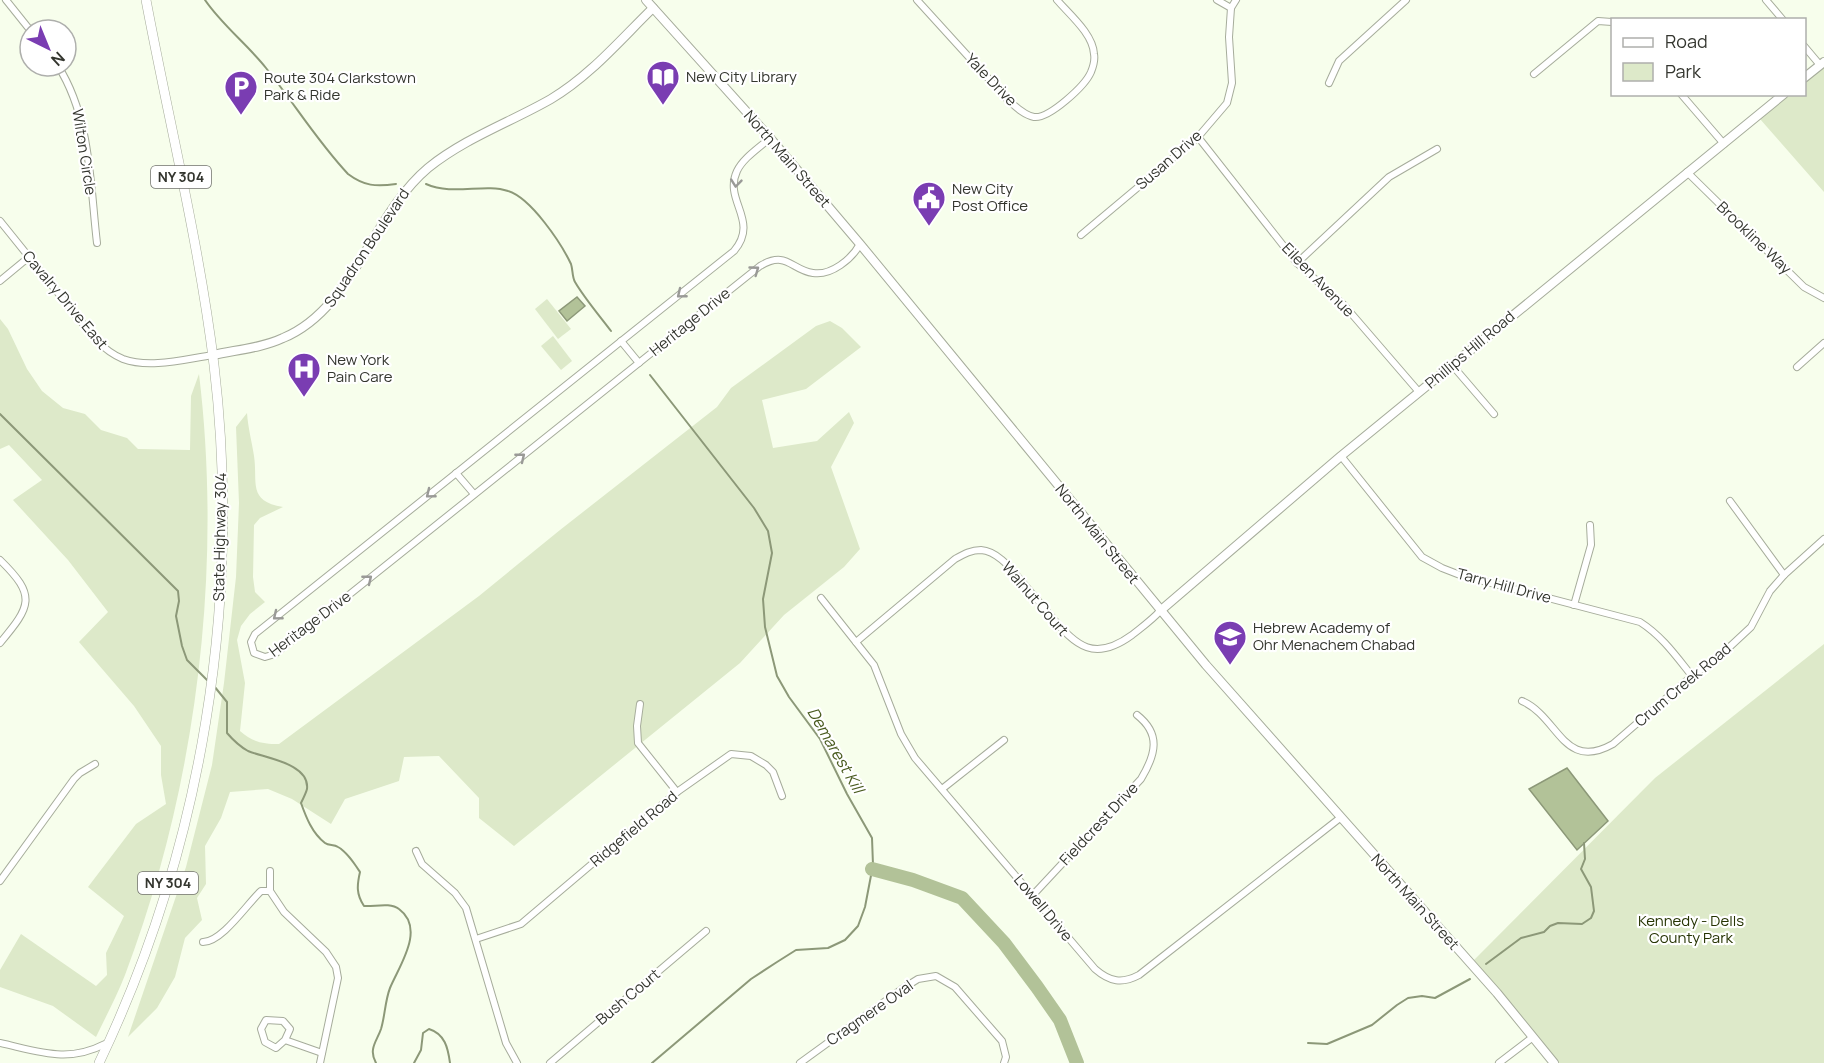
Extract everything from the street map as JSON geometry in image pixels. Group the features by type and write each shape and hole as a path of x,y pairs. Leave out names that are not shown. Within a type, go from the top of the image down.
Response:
{"main road":[{"name":"State Highway 304","path":"99,1063 143,960 173,866 193,788 209,695 219,610 222,514 220,430 213,355 198,263 146,0"}],"street":[{"path":"6,0 20,18"},
{"name":"North Main Street","path":"646,0 770,138 860,244 1160,611 1340,818 1497,993 1554,1063"},
{"name":"Yale Drive","path":"917,0 1007,99 1021,111 1035,117 1049,113 1082,86 1092,71 1095,55 1092,41 1057,0"},
{"path":"1217,0 1231,8"},
{"name":"Susan Drive","path":"1081,235 1198,137 1227,103 1232,83 1229,38 1231,8 1236,0"},
{"path":"1329,83 1339,61 1406,0"},
{"path":"1766,0 1781,18"},
{"name":"Squadron Boulevard","path":"213,355 282,339 319,315 333,302 390,210 418,177 453,150 540,105 571,85 653,8"},
{"path":"1534,74 1598,21 1611,22"},
{"path":"1806,48 1822,63 1806,76"},
{"name":"Wilton Circle","path":"64,78 73,94 82,127 97,243"},
{"path":"1683,96 1724,144"},
{"name":"Phillips Hill Road","path":"1160,611 1341,456 1782,96"},
{"name":"Eileen Avenue","path":"1198,137 1297,263 1344,305 1419,392"},
{"name":"Heritage Drive","path":"770,138 746,160 736,173 734,192 745,226 740,243 731,253 255,634 250,642 254,653 265,657 275,654 764,264 771,261 784,261 810,272 822,273 843,263 860,244"},
{"path":"1297,263 1389,177 1437,149"},
{"name":"Brookline Way","path":"1687,172 1804,287 1824,298"},
{"name":"Cavalry Drive East","path":"0,221 96,340 109,352 124,359 156,362 213,355"},
{"path":"0,281 29,257"},
{"path":"621,341 639,363"},
{"path":"1797,367 1824,343"},
{"path":"1452,365 1494,414"},
{"name":"Tarry Hill Drive","path":"1341,456 1422,557 1460,575 1640,622 1664,640 1692,676"},
{"path":"456,473 474,494"},
{"path":"1730,501 1784,575"},
{"path":"1574,605 1591,545 1590,525"},
{"name":"Crum Creek Road","path":"1522,701 1532,705 1540,712 1569,746 1579,751 1590,753 1613,744 1692,676 1722,654 1751,627 1770,591 1784,575 1824,539"},
{"name":"Walnut Court","path":"856,642 955,559 969,552 983,550 1008,566 1065,634 1084,647 1102,649 1119,644 1160,611"},
{"path":"0,560 23,587 26,601 17,622 0,643"},
{"name":"Lowell Drive","path":"821,598 874,665 906,746 1032,896 1095,969 1105,977 1117,982 1128,981 1139,975 1340,818"},
{"path":"640,705 637,726 638,743 677,792"},
{"name":"Fieldcrest Drive","path":"1032,896 1142,779 1153,753 1154,739 1151,730 1137,715"},
{"path":"942,789 1004,740"},
{"name":"Ridgefield Road","path":"476,939 521,924 677,792 731,754 751,756 766,765 773,772 782,796"},
{"path":"0,881 74,779 95,764"},
{"path":"416,851 422,864 455,893 466,908 506,1043 518,1063"},
{"path":"270,871 270,891 284,912 326,952 336,968 338,978 320,1063"},
{"path":"203,942 212,941 221,934 261,891 270,891"},
{"name":"Bush Court","path":"550,1063 706,931"},
{"name":"Cragmere Oval","path":"800,1063 902,989 918,979 936,976 955,987 1002,1041 1006,1057 1005,1063"},
{"path":"266,1020 283,1021 290,1029 285,1040 276,1048 265,1042 261,1029 266,1020"},
{"path":"1499,1063 1533,1037"},
{"path":"46,1058 62,1062 77,1061 92,1054 111,1038"},
{"path":"285,1040 322,1053"},
{"path":"0,1043 27,1050 54,1062"}],"green space":[{"path":"1824,66 1824,192 1760,119 1788,96 1806,96 1806,81"},
{"path":"547,299 571,329 558,339 535,309"},
{"path":"0,319 8,329 27,369 42,391 63,408 85,414 101,430 127,438 138,449 190,450 191,396 199,374 206,449 208,525 205,602 198,679 186,755 170,830 150,904 122,983 96,1037 53,1006 0,987 0,970 21,934 96,986 107,975 106,953 124,916 88,887 136,824 166,804 161,775 161,746 134,706 79,642 108,612 68,560 13,500 42,480 9,445 0,449"},
{"path":"830,321 842,328 861,347 806,389 762,400 773,448 817,441 849,412 854,423 831,467 860,549 844,567 784,615 740,663 514,846 479,818 479,798 439,756 404,757 399,781 345,799 331,824 292,799 268,789 230,792 221,818 205,846 206,884 197,898 202,920 185,938 175,977 157,1008 128,1037 186,867 212,765 236,577 239,503 236,427 247,413 254,456 255,482 259,495 272,504 283,507 260,518 254,525 255,592 265,602 250,614 241,626 237,640 245,683 240,731 258,742 279,744 479,596 717,407 731,388 816,326"},
{"path":"553,336 572,361 561,370 541,346"},
{"name":"Kennedy - Dells County Park","path":"1824,644 1824,1063 1556,1063 1474,960 1655,778"}],"shaded area":[{"path":"577,297 585,306 567,321 559,311"},
{"path":"1567,768 1608,821 1577,850 1529,789"}],"waterway":[{"name":"Demarest Kill","path":"205,0 266,68 348,174 370,185 396,184"},
{"name":"Demarest Kill","path":"426,184 447,189 499,189 517,195 526,202 560,245 571,264 575,282 611,331"},
{"name":"Demarest Kill","path":"650,375 754,508 768,531 772,553 763,599 765,627 777,676 789,697 820,739 872,838 873,865 865,907 858,926 845,940 828,948 796,950 777,962 751,979 652,1063"},
{"path":"0,414 178,591 176,616 182,646 187,660 207,680"},
{"path":"214,686 227,702 227,733 248,751 294,767 306,780 307,789 301,803 307,819 320,839 341,849 360,872 358,889 364,906 395,907 407,917 410,927 408,948 387,998 381,1029 374,1045 373,1053 376,1063"},
{"path":"1486,964 1521,938 1544,932 1550,926 1558,923 1582,924 1591,918 1594,911 1591,887 1581,869 1585,859 1584,843"},
{"path":"872,869 913,880 962,898 1004,943 1037,987 1060,1020 1077,1063"},
{"path":"1308,1043 1327,1044 1372,1025 1408,998 1422,996 1435,998 1470,979"},
{"path":"414,1063 421,1050 423,1033 429,1029 442,1038 447,1047 450,1063"}],"place":[{"name":"New City Library","path":"663,106"},
{"name":"Route 304 Clarkstown Park & Ride","path":"241,116"},
{"name":"New City Post Office","path":"929,227"},
{"name":"New York Pain Care","path":"304,398"},
{"name":"Hebrew Academy of Ohr Menachem Chabad","path":"1230,666"}]}
